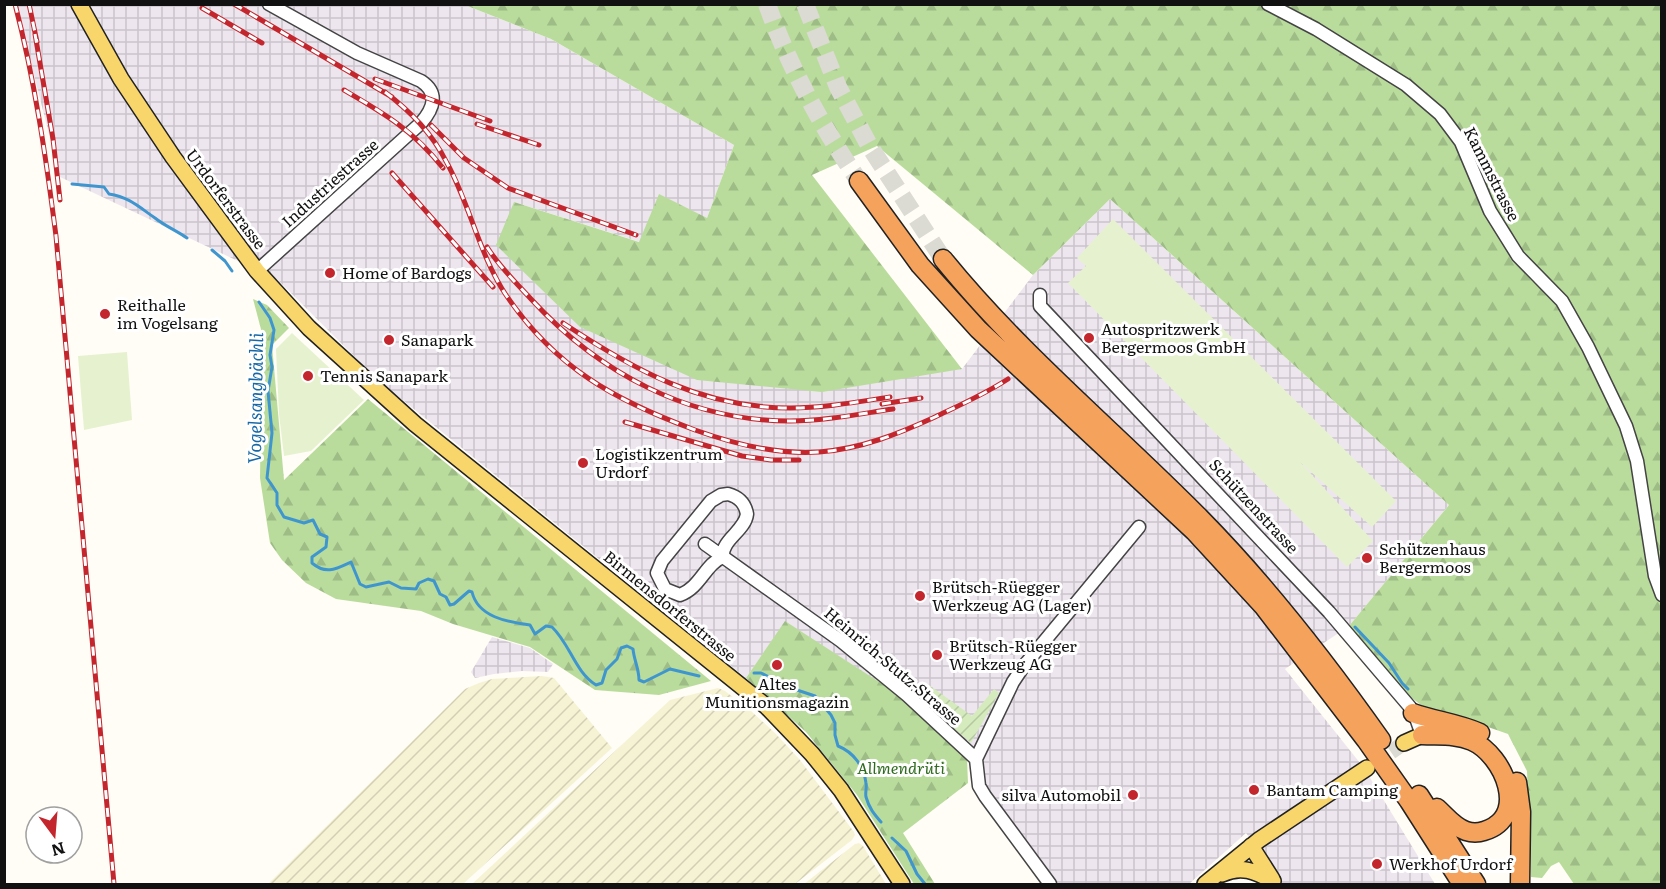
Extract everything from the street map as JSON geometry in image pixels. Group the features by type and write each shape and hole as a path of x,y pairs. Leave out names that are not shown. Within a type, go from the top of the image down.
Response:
{"highway":[{"path":"859,182 920,265 978,329 1194,531 1264,607 1366,740 1409,801 1462,885"},
{"path":"943,259 1024,351 1169,487 1248,570 1305,637 1412,784 1476,885"},
{"path":"1413,713 1455,723 1482,734 1498,746 1505,755 1515,776 1521,812 1520,885"},
{"path":"1422,735 1436,728 1467,728"},
{"path":"1412,784 1452,823 1464,831 1480,832 1489,829 1497,824 1507,808 1509,797 1504,775 1491,754 1481,746 1459,736 1422,735"}],"main road":[{"name":"Urdorferstrasse","path":"79,4 99,43 149,122 192,185 257,271 309,328 376,391"},
{"name":"Birmensdorferstrasse","path":"376,391 767,707 812,754 841,790 902,885"},
{"path":"1404,743 1422,735"},
{"path":"1208,882 1251,846 1367,768"},
{"path":"1251,846 1274,883"},
{"path":"1208,882 1228,871 1239,869 1256,872 1274,883"}],"street":[{"name":"Industriestrasse","path":"257,271 425,119 433,101 433,94 429,86 421,81 357,53 269,4"},
{"name":"Kammstrasse","path":"1268,4 1316,29 1406,85 1440,114 1461,142 1490,211 1518,256 1562,301 1588,347 1626,426 1637,461 1655,576 1662,595"},
{"name":"Schützenstrasse","path":"1040,295 1040,306 1329,612 1413,713 1422,735"},
{"path":"722,495 736,496 746,507 746,520 724,547 723,557 716,561 688,592 680,595 664,589 657,573 662,561 711,501 722,495"},
{"path":"1050,885 979,786 976,759 1013,682 1023,667 1139,527"},
{"name":"Heinrich-Stutz-Strasse","path":"705,544 866,661 907,695 976,759"}],"shaded area":[{"path":"16,5 465,5 551,39 734,145 707,218 640,242 514,202 962,369 1033,275 1110,199 1449,505 1349,626 1285,669 1364,768 1435,884 1281,884 1246,833 1189,884 1059,884 967,760 904,698 785,622 746,678 378,380 278,280 60,177"},
{"path":"492,637 530,648 553,664 548,672 522,671 475,678 471,672"},
{"path":"542,676 554,678 612,748 463,884 268,884 465,689 492,679"},
{"path":"718,688 751,711 800,760 854,832 852,840 795,884 472,884 670,700"},
{"path":"859,843 886,884 804,884 855,844"}],"green space":[{"path":"465,5 1661,5 1661,884 1574,884 1559,862 1551,866 1542,878 1531,877 1527,771 1508,734 1468,720 1430,712 1408,695 1349,626 1449,505 1110,199 1033,275 877,146 812,175 962,369 822,392 697,380 580,327 496,245 514,202 639,242 659,194 707,218 734,145 551,39"},
{"path":"1113,219 1396,501 1372,527 1300,462 1373,541 1347,567 1068,283 1086,266 1077,258"},
{"path":"253,299 267,305 289,328 272,345 284,480 368,399 711,681 659,695 595,690 530,647 453,624 421,611 336,599 306,583 282,560 270,543 260,478 262,333"},
{"name":"Tennis Sanapark","path":"292,333 364,400 311,451 284,456 279,414 276,349"},
{"path":"127,352 132,420 84,430 78,356"},
{"name":"Allmendrüti","path":"785,621 904,698 967,760 968,783 903,833 935,884 914,884 857,795 806,732 746,678"},
{"path":"929,685 972,716 994,689 999,693 971,743 919,699"}],"waterway":[{"name":"Vogelsangbächli","path":"72,184 104,187 109,194 134,203 187,238"},
{"name":"Vogelsangbächli","path":"212,250 225,261 232,271"},
{"path":"259,302 270,318 274,330 268,391 272,433 267,478 277,493 277,505 284,517 304,523 313,520 320,534 327,537 326,547 312,557 312,563 327,570 336,569 351,562 360,584 366,587 389,582 401,588 416,589 419,583 428,579 434,581 440,594 446,597 450,605 469,591 472,592 480,607 495,617 530,625 535,634 546,626 552,627 564,641 583,673 596,685 602,683 606,670 617,659 621,648 627,646 633,649 639,680 644,682 670,669 699,676"},
{"path":"1355,627 1389,663 1408,689"},
{"path":"754,673 761,673 788,687 815,696 835,723 838,746 848,752 860,765 865,777 867,801 881,822"},
{"path":"892,838 906,851 917,874 925,884"}],"tunnel":[{"path":"767,4 785,51 807,96 859,181"},
{"path":"805,4 838,87 870,147 943,259"},
{"path":"1372,765 1404,743"}],"railway":[{"path":"15,4 39,120 56,236 114,884"},
{"path":"29,4 37,42"},
{"path":"234,4 392,97"},
{"path":"202,8 262,43"},
{"path":"35,34 53,139 60,200"},
{"path":"375,79 490,121"},
{"path":"344,90 409,133 443,168"},
{"path":"385,92 404,107 435,142 455,179 497,279 525,321 566,362 589,379 638,407 695,430 740,444 787,452 819,452 850,448 893,435 963,404 1008,379"},
{"path":"477,124 539,145"},
{"path":"431,125 464,158 508,188 636,235"},
{"path":"392,173 493,287"},
{"path":"487,247 531,299 585,349 615,370 681,402 752,419 790,421 829,419 893,409"},
{"path":"563,323 643,371 670,383 727,401 758,406 803,408 890,397"},
{"path":"882,404 921,398"},
{"path":"625,422 742,456 771,460 799,460"}],"place":[{"name":"Home of Bardogs","path":"330,273"},
{"name":"Reithalle im Vogelsang","path":"105,314"},
{"name":"Autospritzwerk Bergermoos GmbH","path":"1089,338"},
{"name":"Sanapark","path":"389,340"},
{"name":"Tennis Sanapark","path":"308,376"},
{"name":"Logistikzentrum Urdorf","path":"583,463"},
{"name":"Schützenhaus Bergermoos","path":"1367,558"},
{"name":"Brütsch-Rüegger Werkzeug AG (Lager)","path":"920,596"},
{"name":"Brütsch-Rüegger Werkzeug AG","path":"937,655"},
{"name":"Altes Munitionsmagazin","path":"777,665"},
{"name":"Bantam Camping","path":"1254,790"},
{"name":"silva Automobil","path":"1133,795"},
{"name":"Werkhof Urdorf","path":"1377,864"}]}
